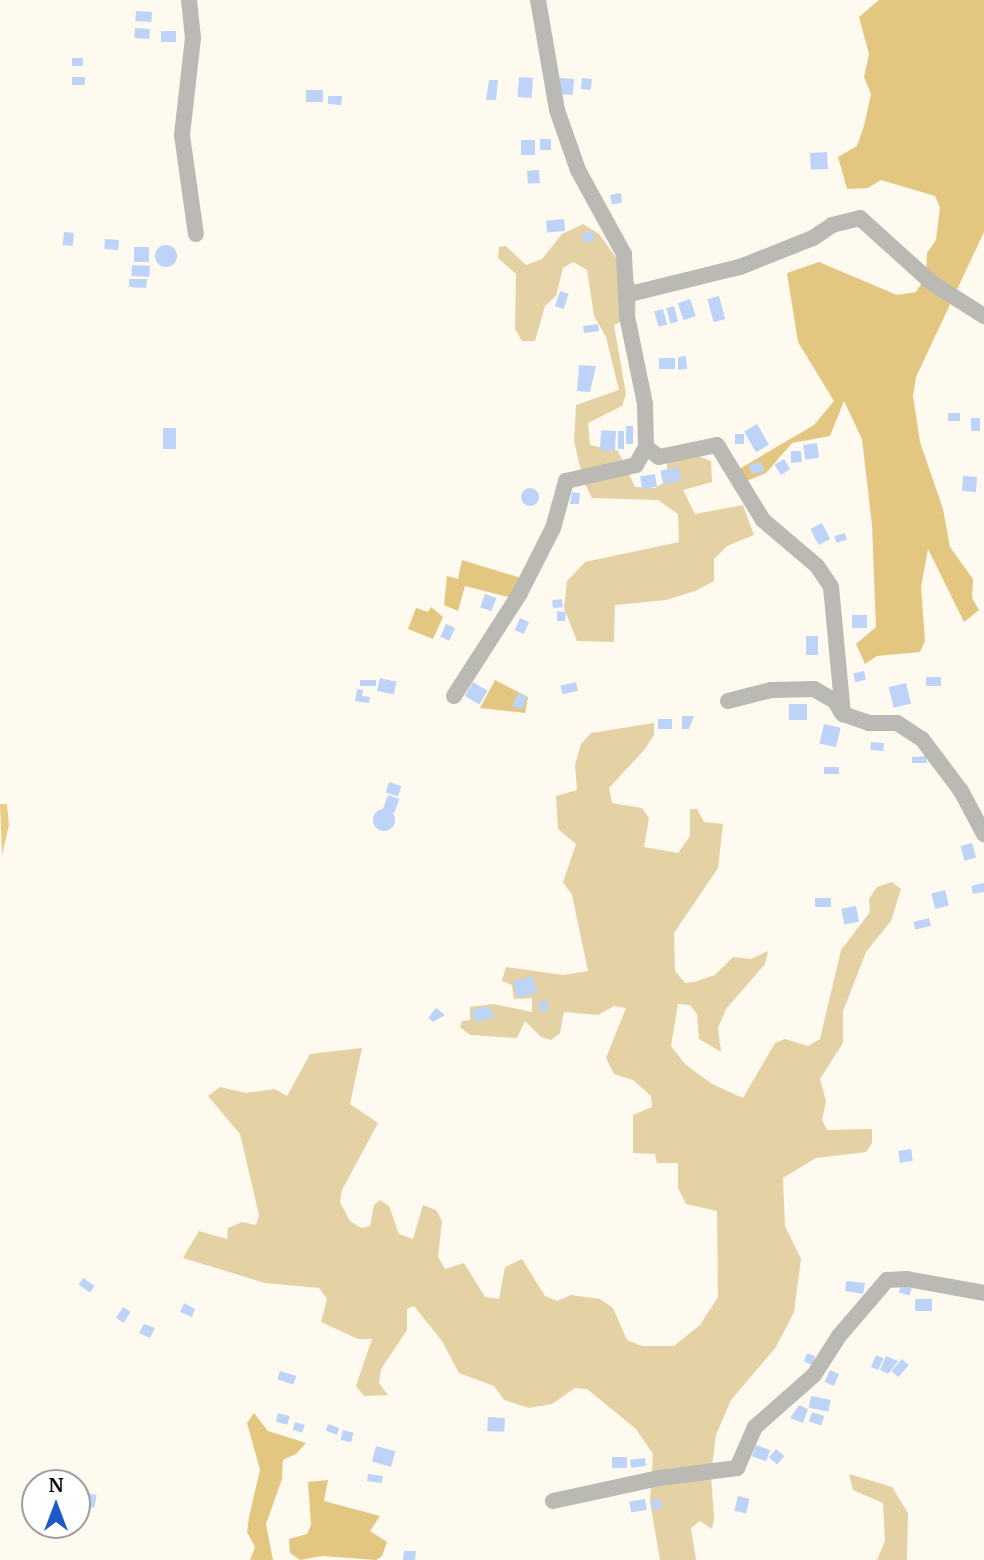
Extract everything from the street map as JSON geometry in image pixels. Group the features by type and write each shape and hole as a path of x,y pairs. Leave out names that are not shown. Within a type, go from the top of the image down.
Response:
{"street":[{"path":"189,0 193,38 182,135 196,234"},
{"path":"454,696 520,593 553,528 566,481 636,465 646,447 645,404 626,295 624,254 578,170 557,110 538,0"},
{"path":"626,295 740,267 813,239 832,225 860,218 932,283 984,316"},
{"path":"646,447 659,457 717,445 763,520 817,566 831,587 835,609 843,714"},
{"path":"728,701 771,690 814,689 835,701 843,714 869,723 897,723 922,738 961,791 984,834"},
{"path":"553,1501 659,1478 737,1468 755,1427 814,1375 839,1336 887,1280 907,1279 984,1293"}],"shaded area":[{"path":"879,0 984,0 984,232 916,377 913,396 920,442 943,509 950,547 973,579 972,598 979,610 964,622 928,549 921,587 925,641 920,652 877,656 865,664 856,644 876,627 872,525 862,439 844,401 830,436 792,443 766,473 747,481 734,472 814,425 834,401 798,342 787,273 819,262 897,295 916,292 926,276 927,253 936,240 940,208 935,196 881,180 868,188 847,189 838,157 857,146 864,126 871,94 864,77 869,54 859,17"},
{"path":"583,224 599,234 637,286 635,315 614,325 626,394 622,406 588,423 590,445 618,451 635,487 655,488 667,481 667,460 695,455 711,461 712,482 683,490 695,514 743,505 754,535 727,546 714,559 714,581 695,591 666,600 615,605 614,642 577,641 564,608 567,581 585,562 679,542 678,514 658,500 592,498 583,480 574,441 576,405 619,390 606,337 594,316 587,270 573,262 563,268 556,296 545,306 535,341 522,341 515,329 516,274 498,258 499,247 506,246 526,265 542,259 562,234"},
{"path":"462,560 521,578 512,598 465,586 458,611 444,605 447,576 458,579"},
{"path":"431,607 443,617 433,639 408,629 416,608 428,612"},
{"path":"495,680 528,697 525,713 480,708"},
{"path":"654,723 654,735 645,749 609,788 612,803 642,808 649,818 644,847 678,853 690,836 690,809 697,809 704,822 723,824 718,868 674,933 675,971 685,983 694,982 715,975 733,957 751,959 768,951 765,964 726,1009 718,1028 721,1052 699,1039 697,1014 690,1005 678,1004 671,1046 685,1064 712,1084 743,1098 775,1043 785,1039 808,1046 820,1039 841,950 870,912 869,899 877,887 892,882 901,889 891,921 866,952 843,1011 843,1043 820,1079 826,1101 822,1120 827,1130 872,1129 872,1143 866,1152 816,1158 783,1178 785,1226 801,1259 794,1312 776,1347 731,1400 716,1435 711,1474 714,1518 712,1529 700,1521 691,1528 696,1560 660,1560 650,1502 653,1454 636,1429 587,1389 575,1388 552,1404 529,1408 504,1400 494,1386 459,1373 442,1341 414,1306 407,1309 407,1330 381,1369 379,1383 388,1395 364,1396 356,1386 372,1339 358,1339 321,1322 327,1299 319,1288 265,1283 183,1258 199,1231 227,1239 228,1228 242,1222 256,1225 259,1215 240,1134 208,1096 220,1087 246,1093 275,1089 287,1096 310,1054 362,1048 350,1104 378,1123 342,1190 340,1202 350,1221 361,1228 370,1226 374,1205 380,1200 389,1206 399,1234 413,1239 423,1205 436,1210 442,1221 438,1257 445,1269 464,1263 485,1297 499,1299 505,1267 522,1259 545,1296 557,1301 571,1295 600,1299 613,1308 627,1340 642,1346 674,1346 700,1325 718,1297 717,1211 686,1204 678,1188 678,1163 657,1163 655,1154 633,1153 633,1115 652,1107 651,1096 633,1080 614,1074 606,1058 626,1008 614,1006 598,1015 564,1012 560,1033 551,1040 541,1037 525,1021 517,1038 470,1035 460,1027 462,1021 470,1020 470,1007 493,1004 532,1012 532,998 514,999 512,985 502,981 506,967 563,975 588,971 572,895 563,882 576,844 558,829 556,796 577,790 575,765 581,744 591,733"},
{"path":"0,804 7,804 9,825 2,855"},
{"path":"254,1413 268,1431 306,1443 296,1454 283,1460 282,1479 266,1524 273,1560 250,1560 255,1547 247,1532 260,1470 247,1423"},
{"path":"849,1474 892,1487 908,1513 907,1560 877,1560 885,1541 883,1503 853,1490"},
{"path":"328,1480 324,1501 380,1516 370,1531 387,1542 382,1556 376,1560 322,1556 300,1560 290,1553 289,1539 307,1534 311,1525 308,1482"}],"building":[{"path":"136,11 152,12 151,22 135,21"},
{"path":"135,28 150,29 149,39 134,38"},
{"path":"161,31 176,31 176,42 161,42"},
{"path":"72,58 83,58 83,66 72,66"},
{"path":"72,77 85,77 85,85 72,85"},
{"path":"519,77 533,78 532,98 518,97"},
{"path":"560,78 574,79 573,95 559,94"},
{"path":"582,78 592,79 591,90 581,89"},
{"path":"489,80 498,80 496,100 486,100"},
{"path":"306,90 323,90 323,102 306,102"},
{"path":"328,96 342,96 341,105 328,104"},
{"path":"540,139 551,139 551,150 540,150"},
{"path":"521,140 535,140 535,155 521,155"},
{"path":"827,152 828,169 811,170 810,153"},
{"path":"539,170 540,183 528,184 527,171"},
{"path":"621,193 622,203 612,204 610,195"},
{"path":"564,219 565,231 547,233 546,221"},
{"path":"593,231 594,241 582,242 582,233"},
{"path":"64,232 74,233 73,246 63,245"},
{"path":"105,239 119,240 118,250 104,249"},
{"path":"162,245 170,245 177,252 177,260 170,267 162,267 155,260 155,252"},
{"path":"134,247 149,247 149,262 134,262"},
{"path":"132,265 150,266 149,277 131,276"},
{"path":"129,279 147,279 146,288 129,287"},
{"path":"560,291 569,294 564,309 555,306"},
{"path":"719,296 725,319 714,322 707,299"},
{"path":"690,299 696,316 684,320 678,303"},
{"path":"674,306 678,321 670,324 666,308"},
{"path":"663,309 667,324 658,327 654,311"},
{"path":"598,324 599,331 584,333 583,326"},
{"path":"686,356 687,369 678,370 678,357"},
{"path":"659,358 675,358 675,369 659,369"},
{"path":"579,365 596,366 590,392 577,391"},
{"path":"948,413 960,413 960,421 948,421"},
{"path":"971,418 980,418 980,431 971,431"},
{"path":"757,424 769,445 756,452 744,432"},
{"path":"626,426 633,426 633,444 626,444"},
{"path":"163,428 176,428 176,449 163,449"},
{"path":"601,430 616,431 615,451 600,450"},
{"path":"618,431 624,431 624,449 618,449"},
{"path":"735,434 744,434 744,444 735,444"},
{"path":"817,443 819,458 805,460 803,445"},
{"path":"791,451 801,451 802,462 791,463"},
{"path":"784,459 790,469 781,475 775,465"},
{"path":"762,462 764,472 751,474 749,464"},
{"path":"678,467 681,481 663,484 660,471"},
{"path":"655,474 657,487 642,489 640,476"},
{"path":"963,476 977,477 976,492 962,491"},
{"path":"530,488 536,491 539,497 536,503 530,506 524,503 521,497 524,491"},
{"path":"572,492 580,493 579,504 570,504"},
{"path":"822,523 830,539 819,545 810,529"},
{"path":"845,533 847,540 836,543 834,536"},
{"path":"485,594 496,598 491,611 480,607"},
{"path":"562,599 563,607 553,608 552,600"},
{"path":"557,611 566,612 565,621 557,621"},
{"path":"852,615 867,615 867,628 852,628"},
{"path":"520,618 529,622 524,634 515,630"},
{"path":"446,624 455,628 449,641 440,637"},
{"path":"806,636 818,636 818,655 806,655"},
{"path":"864,671 866,680 855,682 853,673"},
{"path":"926,677 941,677 941,686 926,686"},
{"path":"380,678 397,682 394,694 377,691"},
{"path":"360,680 376,680 376,686 360,686"},
{"path":"473,682 488,691 479,704 465,696"},
{"path":"576,682 578,691 562,694 560,686"},
{"path":"906,683 911,703 894,708 889,687"},
{"path":"357,689 363,690 362,696 370,697 369,703 355,701"},
{"path":"518,693 527,697 521,710 512,706"},
{"path":"789,704 807,704 807,720 789,720"},
{"path":"682,716 694,716 689,729 682,729"},
{"path":"658,719 672,719 672,729 658,729"},
{"path":"824,724 841,728 836,747 820,743"},
{"path":"871,742 884,743 883,751 870,750"},
{"path":"926,756 927,763 912,763 912,757"},
{"path":"824,767 839,767 839,774 824,774"},
{"path":"389,782 401,786 398,796 386,792"},
{"path":"388,795 399,799 394,813 383,809"},
{"path":"384,809 392,812 395,820 392,828 384,831 376,828 373,820 376,812"},
{"path":"972,843 976,857 965,861 960,846"},
{"path":"984,883 984,892 973,894 971,886"},
{"path":"945,890 949,906 935,909 931,893"},
{"path":"815,898 831,898 831,907 815,907"},
{"path":"856,906 859,922 844,925 841,909"},
{"path":"929,918 931,926 915,930 913,922"},
{"path":"532,976 537,992 518,998 513,982"},
{"path":"539,1001 548,1001 548,1011 539,1011"},
{"path":"488,1006 495,1017 474,1022 472,1010"},
{"path":"436,1008 445,1015 433,1022 428,1018"},
{"path":"911,1149 913,1161 900,1163 898,1151"},
{"path":"83,1278 95,1286 90,1292 79,1285"},
{"path":"846,1281 865,1283 863,1294 845,1291"},
{"path":"902,1281 913,1284 910,1295 899,1293"},
{"path":"915,1299 932,1299 932,1311 915,1311"},
{"path":"184,1303 195,1309 192,1317 180,1312"},
{"path":"123,1307 131,1312 124,1323 116,1318"},
{"path":"144,1324 155,1328 150,1338 139,1333"},
{"path":"807,1353 815,1356 812,1365 804,1361"},
{"path":"876,1355 883,1358 878,1370 871,1367"},
{"path":"886,1356 898,1361 888,1374 880,1370"},
{"path":"902,1359 909,1365 898,1377 892,1371"},
{"path":"830,1370 839,1374 834,1386 825,1382"},
{"path":"280,1371 296,1376 294,1385 277,1380"},
{"path":"811,1396 831,1400 828,1412 809,1408"},
{"path":"799,1405 808,1409 803,1423 790,1418"},
{"path":"812,1412 824,1416 821,1426 809,1422"},
{"path":"278,1413 290,1416 287,1425 276,1422"},
{"path":"488,1417 505,1418 504,1432 487,1431"},
{"path":"295,1422 305,1425 302,1433 293,1430"},
{"path":"328,1424 339,1428 337,1435 326,1431"},
{"path":"343,1430 354,1433 351,1443 340,1440"},
{"path":"756,1445 770,1450 766,1461 752,1456"},
{"path":"376,1446 395,1451 391,1467 372,1461"},
{"path":"776,1449 784,1456 777,1465 769,1457"},
{"path":"612,1457 627,1457 627,1468 612,1468"},
{"path":"645,1458 646,1466 631,1468 630,1460"},
{"path":"368,1474 383,1476 382,1483 367,1481"},
{"path":"91,1494 97,1495 94,1508 91,1507"},
{"path":"738,1496 750,1499 746,1513 734,1511"},
{"path":"660,1498 662,1509 653,1510 651,1500"},
{"path":"645,1499 647,1510 631,1513 629,1502"},
{"path":"404,1551 416,1551 415,1560 403,1560"}]}
